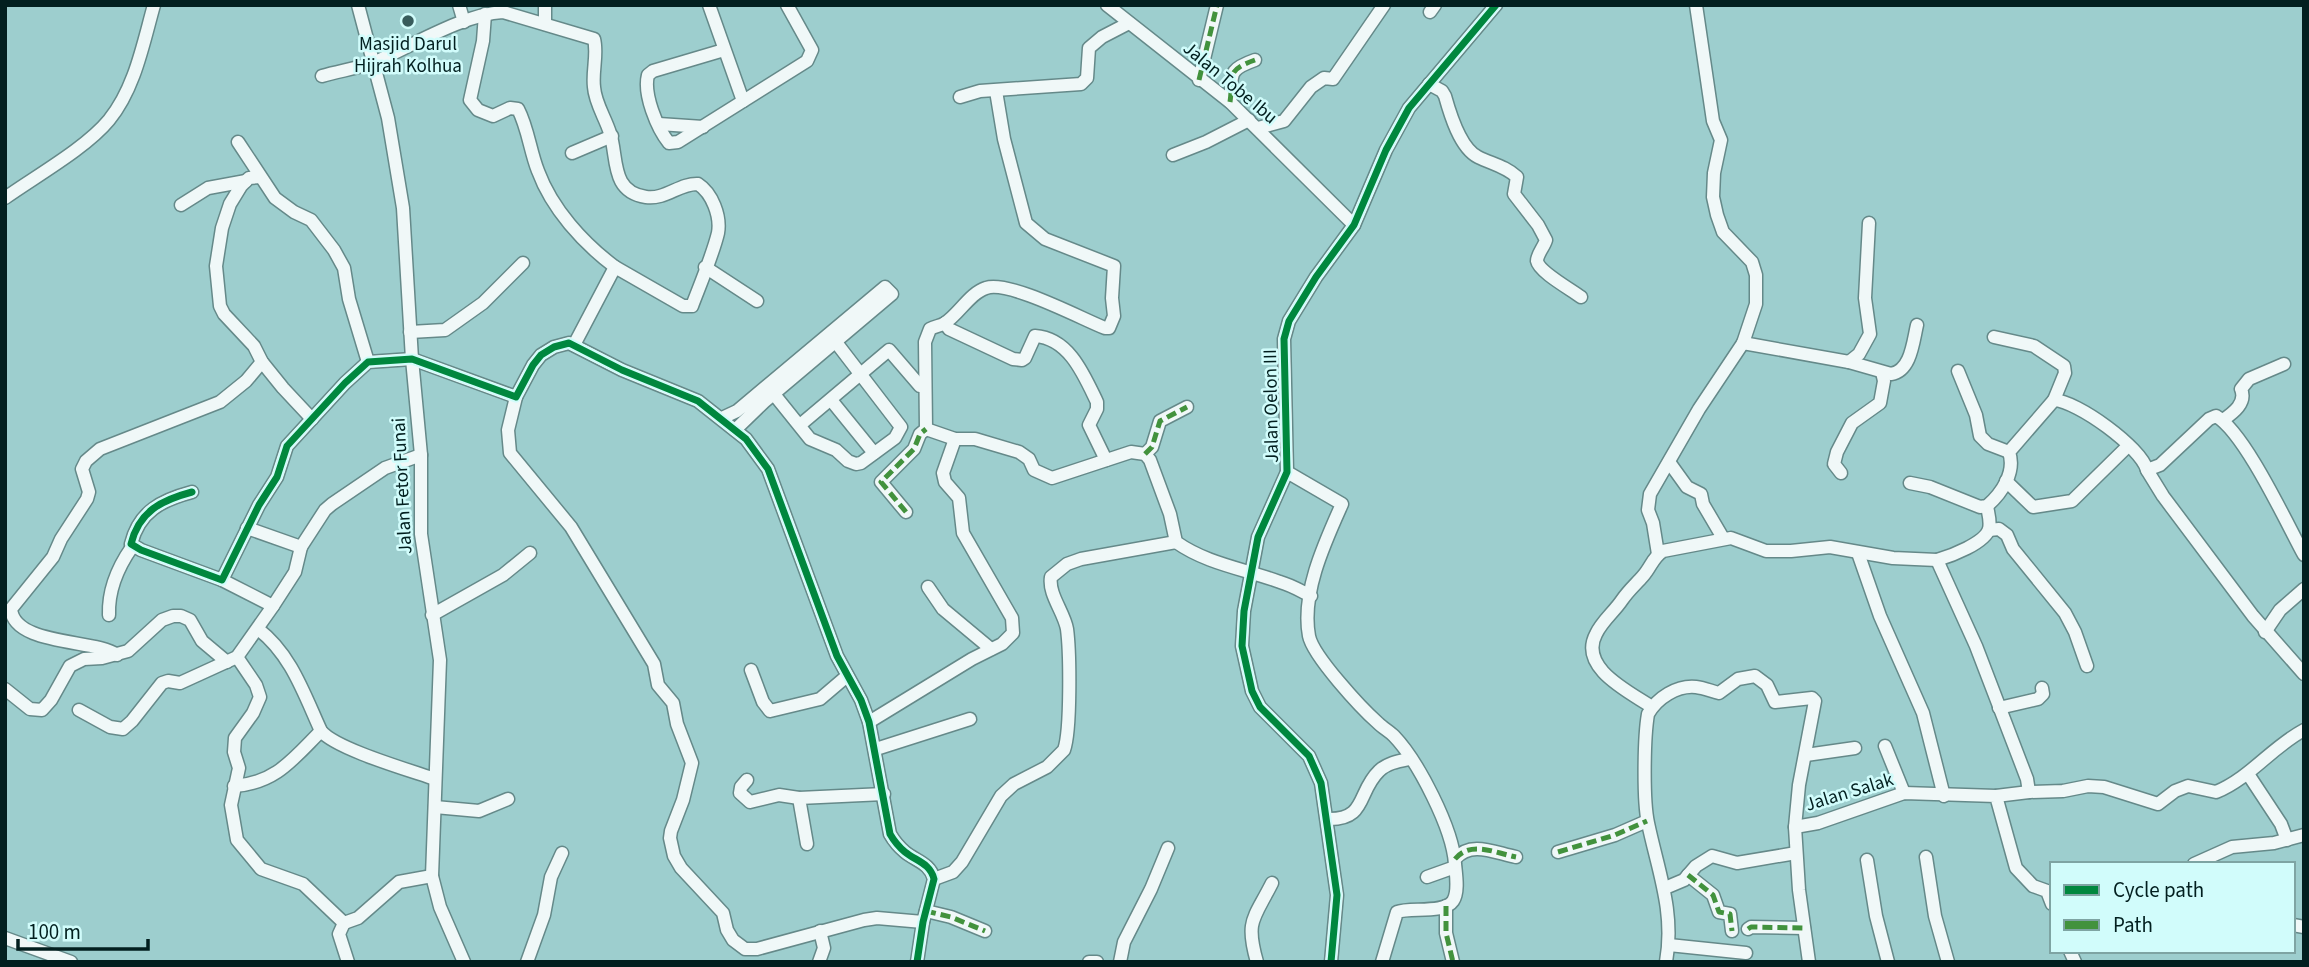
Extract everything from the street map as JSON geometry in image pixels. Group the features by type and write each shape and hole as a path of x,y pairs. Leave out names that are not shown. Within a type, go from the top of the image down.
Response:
{"street":[{"path":"5,198 90,139 110,119 139,59 154,5"},
{"name":"Jalan Fetor Funai","path":"358,5 388,118 400,182 421,455 421,534 440,660 432,876 440,907 464,962"},
{"path":"458,5 464,22"},
{"path":"545,5 545,24"},
{"path":"709,5 743,101"},
{"path":"724,50 653,71 648,75 647,86 659,124 666,139 673,144 803,65 812,50 787,5"},
{"name":"Jalan Tobe Ibu","path":"1107,5 1230,102 1354,225"},
{"path":"1199,80 1217,5"},
{"path":"1174,155 1253,124 1284,121 1321,79 1333,79 1384,5"},
{"name":"Jalan Oelon III","path":"1331,962 1338,904 1321,783 1309,756 1260,706 1252,691 1242,646 1244,611 1261,528 1287,472 1284,368 1286,329 1316,277 1354,225 1409,108 1489,17 1496,5"},
{"path":"1658,554 1647,502 1657,479 1699,409 1743,343 1756,304 1756,275 1752,262 1723,232 1713,197 1714,173 1721,140 1713,121 1696,5"},
{"path":"322,76 372,63 464,22 485,14 503,8 594,39 594,91 611,136 617,173 622,182 642,196 656,198 694,184 707,191 714,203 718,227 692,306 687,307 597,254 553,202 537,168 518,109 510,108 493,116 471,104 470,95 483,41 485,14"},
{"path":"960,97 980,92 1081,84 1087,78 1088,48 1102,37 1129,23"},
{"path":"1230,102 1232,73 1255,60"},
{"path":"1429,84 1442,91 1469,150 1517,177 1514,194 1546,240 1537,257 1538,264 1581,297"},
{"path":"926,429 925,342 930,329 945,323 983,289 992,287 1018,292 1065,309 1104,328 1109,328 1114,320 1114,266 1045,239 1026,223 1004,139 996,91"},
{"path":"659,124 703,127"},
{"path":"572,153 611,136"},
{"path":"237,142 282,205 311,220 334,250 344,268 352,311 369,362"},
{"path":"181,205 208,188 260,177"},
{"path":"246,181 230,204 217,247 216,273 221,310 254,346 262,362 312,419"},
{"path":"1849,362 1859,354 1870,334 1864,298 1868,223"},
{"path":"410,332 445,330 483,303 523,263"},
{"path":"574,345 615,267"},
{"path":"705,267 757,301"},
{"path":"722,418 770,389 832,338 892,294 890,290 885,287 832,338"},
{"path":"945,323 950,329 1019,360 1025,358 1035,336 1052,341 1068,351 1097,402 1090,426 1106,460"},
{"path":"1743,343 1849,362 1891,374 1901,370 1911,352 1917,325"},
{"path":"1994,337 2034,346 2064,366 2065,373 2054,400 2009,452"},
{"path":"770,389 810,439 836,450 848,461 856,464 895,438 901,427 832,338"},
{"path":"917,962 924,917 934,879 929,868 900,847 890,834 869,722 837,656 768,469 746,439 698,401 622,370 574,345 561,344 541,355 516,397 508,430 510,453 561,513 579,539 654,664 658,685 673,703 677,724 692,763 683,800 671,831 671,845 677,862 719,907 733,940 745,949 757,949 877,918 924,917 951,917 985,931"},
{"path":"800,425 889,350 920,386"},
{"path":"222,580 247,528 277,477 284,450 345,383 369,362 412,359 516,397"},
{"path":"117,655 110,650 80,646 33,632 16,620 12,609 53,557 61,539 87,499 89,492 82,469 86,461 100,449 220,402 246,381 262,362"},
{"path":"2223,420 2241,403 2241,389 2245,383 2284,363"},
{"path":"1958,371 1976,415 1980,436 1988,444 2009,452"},
{"path":"1841,473 1834,464 1837,452 1857,417 1880,402 1884,381 1882,372"},
{"path":"736,430 770,389"},
{"path":"831,400 874,453"},
{"path":"2054,400 2072,404 2096,418 2146,465 2163,496 2266,632 2304,674"},
{"path":"1145,454 1152,447 1160,421 1186,407"},
{"path":"2147,470 2160,465 2211,417 2216,416 2223,420 2239,440 2304,555"},
{"path":"926,429 955,439 975,439 1019,452 1029,459 1034,470 1052,478 1131,452 1145,454 1150,460 1170,514 1176,542"},
{"path":"906,512 881,482 914,449 920,434 926,429"},
{"path":"869,722 1011,636 1013,626 1004,602 963,533 959,498 943,478 955,439"},
{"path":"2006,481 2033,507 2064,504 2076,498 2128,446"},
{"path":"1987,506 1996,498 2006,481 2011,460 2009,452"},
{"path":"79,710 110,727 123,729 162,683 180,683 232,659 258,629 295,572 301,547 325,510 391,464 421,455"},
{"path":"1669,462 1687,487 1701,494 1703,504 1723,538"},
{"path":"1287,472 1342,504 1320,553 1308,618 1311,645 1367,713 1398,740 1418,768 1434,798 1455,863 1455,897 1452,903 1397,912 1382,962"},
{"path":"1910,484 1930,487 1969,503 1987,506"},
{"path":"109,615 109,598 115,579 122,561 132,547 131,542 140,524 153,508 169,499 192,492"},
{"path":"1652,707 1601,669 1593,657 1592,649 1593,640 1603,623 1643,577 1658,554 1723,538 1766,551 1830,547 1905,559 1937,560 1967,548 1985,536 1989,530 1987,506"},
{"path":"247,528 301,547"},
{"path":"1989,530 1999,529 2007,534 2013,549 2065,613 2087,666"},
{"path":"934,879 953,872 962,862 1007,790 1047,766 1064,750 1068,712 1066,628 1051,587 1051,577 1067,564 1081,559 1176,542 1185,548 1251,574 1278,581 1311,596"},
{"path":"132,547 222,580 273,606"},
{"path":"432,615 503,575 530,553"},
{"path":"1858,553 1880,615 1923,713 1944,796"},
{"path":"1937,560 1976,646 2022,765 2029,792"},
{"path":"928,587 943,609 991,649"},
{"path":"2266,632 2280,610 2304,589"},
{"path":"5,689 30,709 42,710 51,700 70,666 84,659 117,655 134,647 162,620 173,616 190,620 202,641 232,659 256,685 260,697 253,713 234,738 234,752 239,768 231,805 237,840 251,860 270,874 303,884 344,923"},
{"path":"258,629 281,649 287,658 321,731 341,745 435,779"},
{"path":"751,670 766,708 773,711 820,698 847,676"},
{"path":"1666,962 1670,926 1665,888 1647,821 1648,714 1652,707 1671,691 1695,687 1718,692 1742,678 1758,677 1770,689 1776,702 1815,699 1799,785 1795,827 1809,962"},
{"path":"1999,708 2038,699 2043,694 2042,688"},
{"path":"876,749 970,719"},
{"name":"Jalan Salak","path":"1795,827 1818,823 1904,793 1996,796 2096,786 2158,804 2175,791 2188,786 2216,792 2248,774 2304,730"},
{"path":"234,786 251,784 274,775 321,731"},
{"path":"1885,747 1904,793"},
{"path":"1806,755 1856,748"},
{"path":"1328,819 1342,820 1351,816 1381,769 1409,758"},
{"path":"2248,774 2281,824 2287,840"},
{"path":"747,780 740,793 750,802 779,795 799,798 884,794"},
{"path":"1996,796 2016,868 2033,886 2049,889"},
{"path":"799,798 807,844"},
{"path":"435,807 479,811 508,799"},
{"path":"1558,852 1615,835 1647,821"},
{"path":"2198,862 2232,847 2287,840 2304,835"},
{"path":"1120,962 1124,942 1168,848"},
{"path":"1427,877 1455,863 1466,849 1475,848 1516,857"},
{"path":"527,962 544,915 551,877 562,853"},
{"path":"1665,888 1684,880 1696,866 1715,855 1737,863 1796,853"},
{"path":"1926,857 1935,916 1948,962"},
{"path":"1867,860 1888,962"},
{"path":"1688,875 1713,895 1719,912 1730,914 1732,931"},
{"path":"348,962 339,934 344,923 358,919 399,882 432,876"},
{"path":"1257,962 1252,945 1251,924 1272,883"},
{"path":"1446,906 1446,933 1453,962"},
{"path":"1748,929 1758,926 1804,928"},
{"path":"819,962 824,948 820,932"},
{"path":"5,939 71,962"},
{"path":"1669,945 1746,953"},
{"path":"1089,962 1097,962"}],"marked path":[{"path":"1199,80 1217,5"},
{"path":"1230,102 1232,75 1245,64 1255,60"},
{"path":"1145,454 1152,447 1160,421 1187,407"},
{"path":"906,512 881,482 914,449 920,434 926,429"},
{"path":"1558,852 1615,835 1647,821"},
{"path":"1455,859 1461,853 1476,849 1516,857"},
{"path":"1688,875 1713,895 1719,912 1730,914 1732,931"},
{"path":"1446,906 1446,933 1453,962"},
{"path":"926,911 951,917 985,931"},
{"path":"1748,929 1804,928"}],"cycle path":[{"path":"1331,962 1337,895 1321,783 1309,756 1260,707 1252,691 1242,646 1244,611 1258,537 1287,472 1284,339 1289,321 1316,277 1354,225 1386,150 1409,108 1496,5"},
{"path":"192,492 153,509 140,523 131,544 222,580 259,505 277,477 287,446 368,362 412,359 516,397 541,355 554,347 569,343 622,370 698,401 746,439 768,469 837,656 861,700 869,722 890,834 903,850 926,866 934,879 923,922 917,962"}],"place":[{"name":"Masjid Darul Hijrah Kolhua","path":"408,21"}]}
